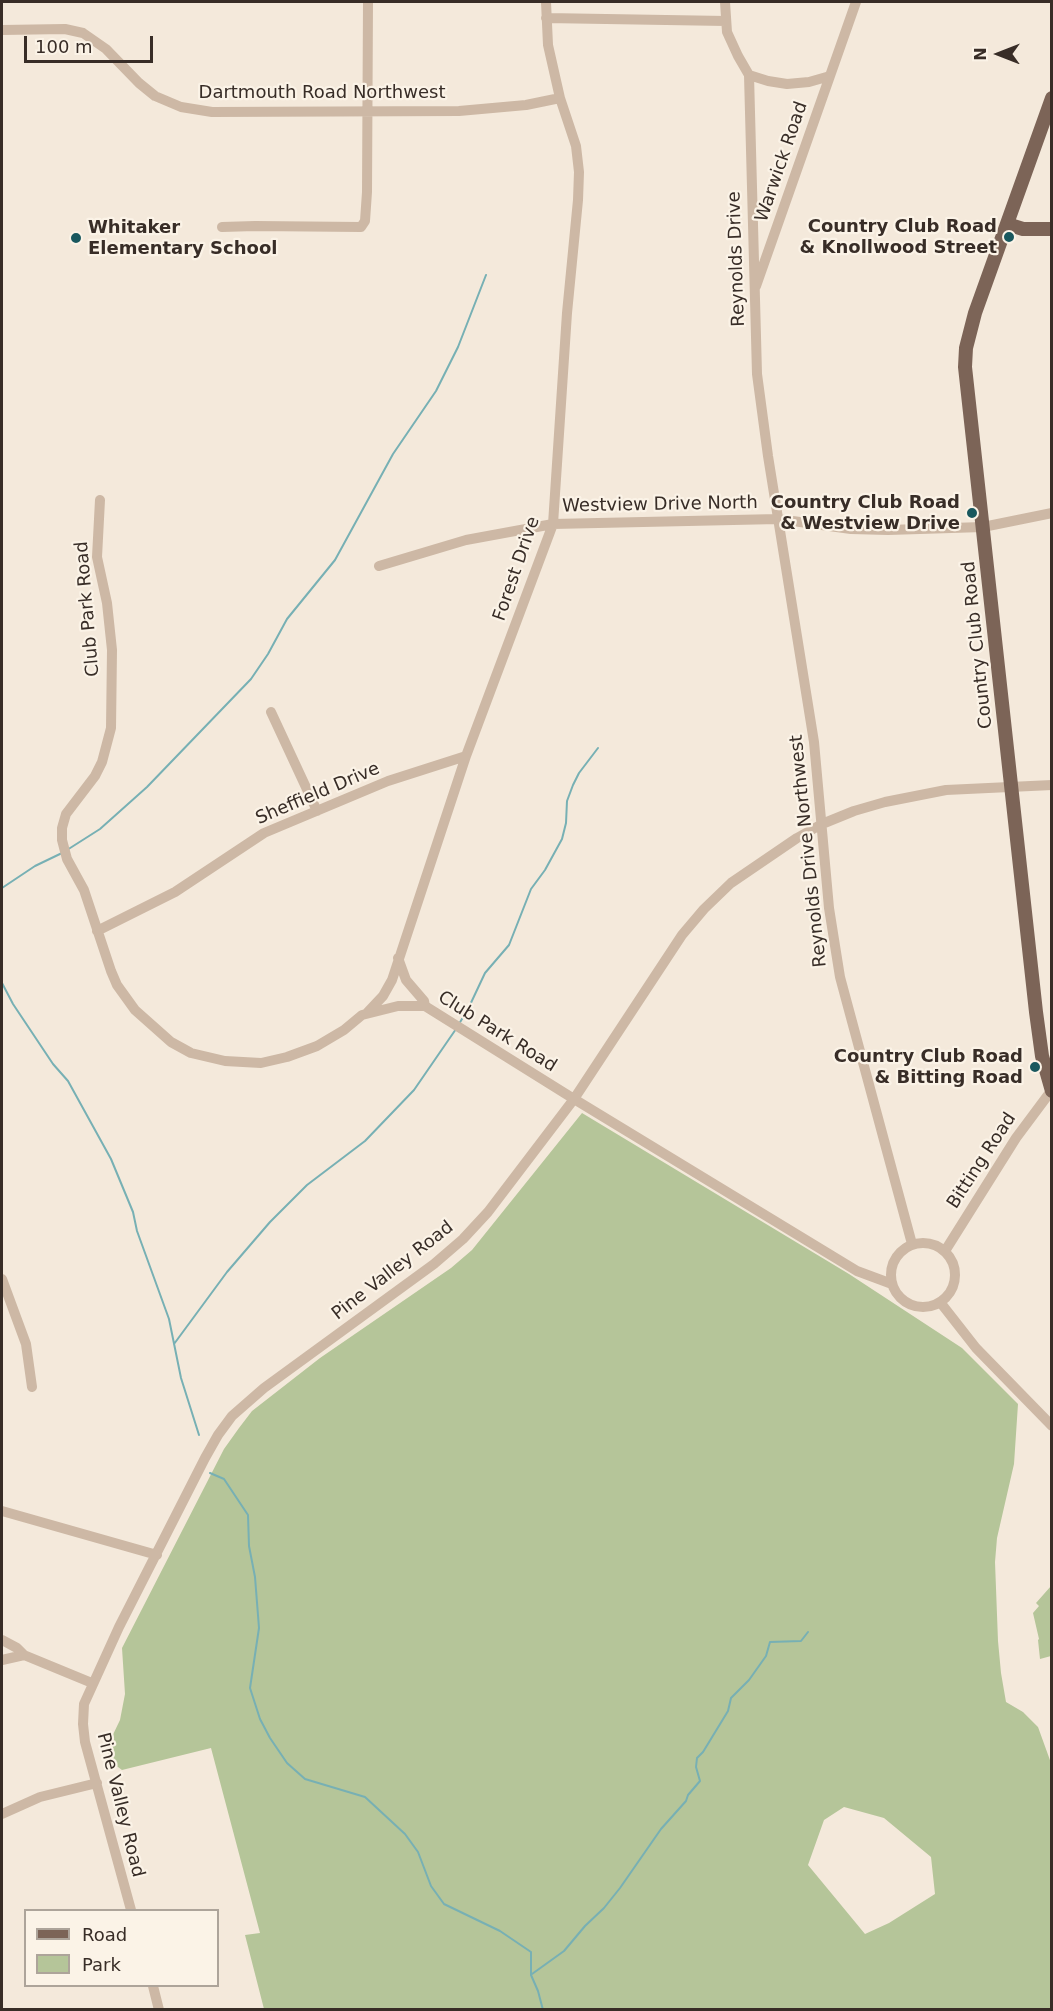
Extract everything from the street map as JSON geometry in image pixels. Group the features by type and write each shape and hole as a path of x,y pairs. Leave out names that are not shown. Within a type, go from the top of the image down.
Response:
{"main road":[{"name":"Country Club Road","path":"1052,98 975,313 966,348 966,389 1042,1056 1052,1091"},
{"path":"1007,225 1023,229 1052,229"}],"street":[{"path":"222,227 361,227 365,221 368,2"},
{"name":"Forest Drive","path":"365,1014 373,1009 389,987 466,756 553,524 579,172 576,146 560,98 548,45 546,2"},
{"name":"Reynolds Drive","path":"725,2 728,32 738,57 749,75 757,374 778,519"},
{"name":"Warwick Road","path":"754,292 856,2"},
{"path":"546,18 726,21"},
{"name":"Dartmouth Road Northwest","path":"2,30 65,29 84,33 106,50 155,96 181,107 212,112 459,111 526,105 560,98"},
{"name":"Warwick Road","path":"749,75 788,84 809,82 830,76"},
{"name":"Club Park Road","path":"100,500 98,557 107,603 112,650 111,728 102,762 95,776 66,814 62,828 64,852 84,890 111,971 128,1001 147,1021 171,1042 191,1053 225,1062 268,1062 287,1057 331,1039 365,1014 398,1005 425,1006 857,1270 892,1284"},
{"name":"Westview Drive North","path":"379,566 466,540 553,524 778,519 861,529 982,527 1052,513"},
{"name":"Reynolds Drive Northwest","path":"778,519 811,719 829,908 840,976 912,1244"},
{"path":"271,712 317,811"},
{"name":"Sheffield Drive","path":"97,931 175,892 264,833 388,781 466,756"},
{"name":"Pine Valley Road","path":"130,1909 85,1742 84,1704 92,1683 205,1458 232,1416 264,1388 434,1264 464,1239 488,1212 574,1099 682,935 704,909 732,883 797,838 822,824 854,811 916,795 946,790 1052,785"},
{"path":"398,958 406,980 424,1000 425,1006"},
{"name":"Bitting Road","path":"945,1251 1016,1138 1052,1091"},
{"path":"929,1243 945,1251 952,1259 955,1281 951,1291 940,1302 925,1307 914,1306 896,1294 890,1274 896,1256 912,1244 929,1243"},
{"path":"2,1279 26,1344 32,1387"},
{"path":"940,1302 976,1348 1052,1426"},
{"path":"2,1511 157,1554"},
{"path":"2,1640 17,1648 24,1655 92,1683"},
{"path":"2,1660 24,1655"},
{"path":"2,1814 40,1797 97,1783"},
{"path":"153,1987 159,2010"}],"green space":[{"path":"582,1113 849,1274 962,1348 1018,1404 1014,1464 997,1538 995,1562 998,1641 1006,1702 1023,1712 1038,1727 1051,1763 1051,2009 264,2009 245,1935 260,1933 211,1748 122,1770 110,1761 107,1747 120,1720 125,1694 122,1648 224,1449 252,1411 320,1358 451,1268 472,1250","holes":["844,1807 884,1818 931,1857 935,1894 889,1923 865,1934 808,1865 824,1820"]},
{"path":"1051,1586 1051,1656 1040,1659 1039,1639 1033,1613 1039,1606 1036,1603"}],"waterway":[{"path":"67,850 100,829 147,787 251,679 287,619 335,560 393,454 436,391 458,347 486,275"},
{"path":"459,1024 485,973 509,945 531,889 545,870 562,839 566,823 567,801 573,785 598,748"},
{"path":"2,888 35,866 62,853"},
{"path":"2,983 13,1004 53,1064 68,1081 111,1159 133,1212 137,1231 169,1319 181,1378 199,1435"},
{"path":"174,1344 227,1272 270,1222 307,1185 365,1141 414,1090 456,1029"},
{"path":"210,1473 224,1479 248,1515 249,1546 255,1577 259,1628 250,1688 260,1719 270,1738 287,1763 305,1779 365,1797 405,1834 418,1852 431,1886 444,1904 500,1931 531,1952 531,1975 543,2010"},
{"path":"532,1974 564,1951 604,1908 661,1829 686,1801 688,1795 700,1781 696,1767 697,1758 728,1711 731,1698 749,1680 766,1656 770,1642 801,1641 808,1632"}],"place":[{"name":"Country Club Road & Knollwood Street","path":"1009,237"},
{"name":"Whitaker Elementary School","path":"76,238"},
{"name":"Country Club Road & Westview Drive","path":"972,513"},
{"name":"Country Club Road & Bitting Road","path":"1035,1067"}]}
